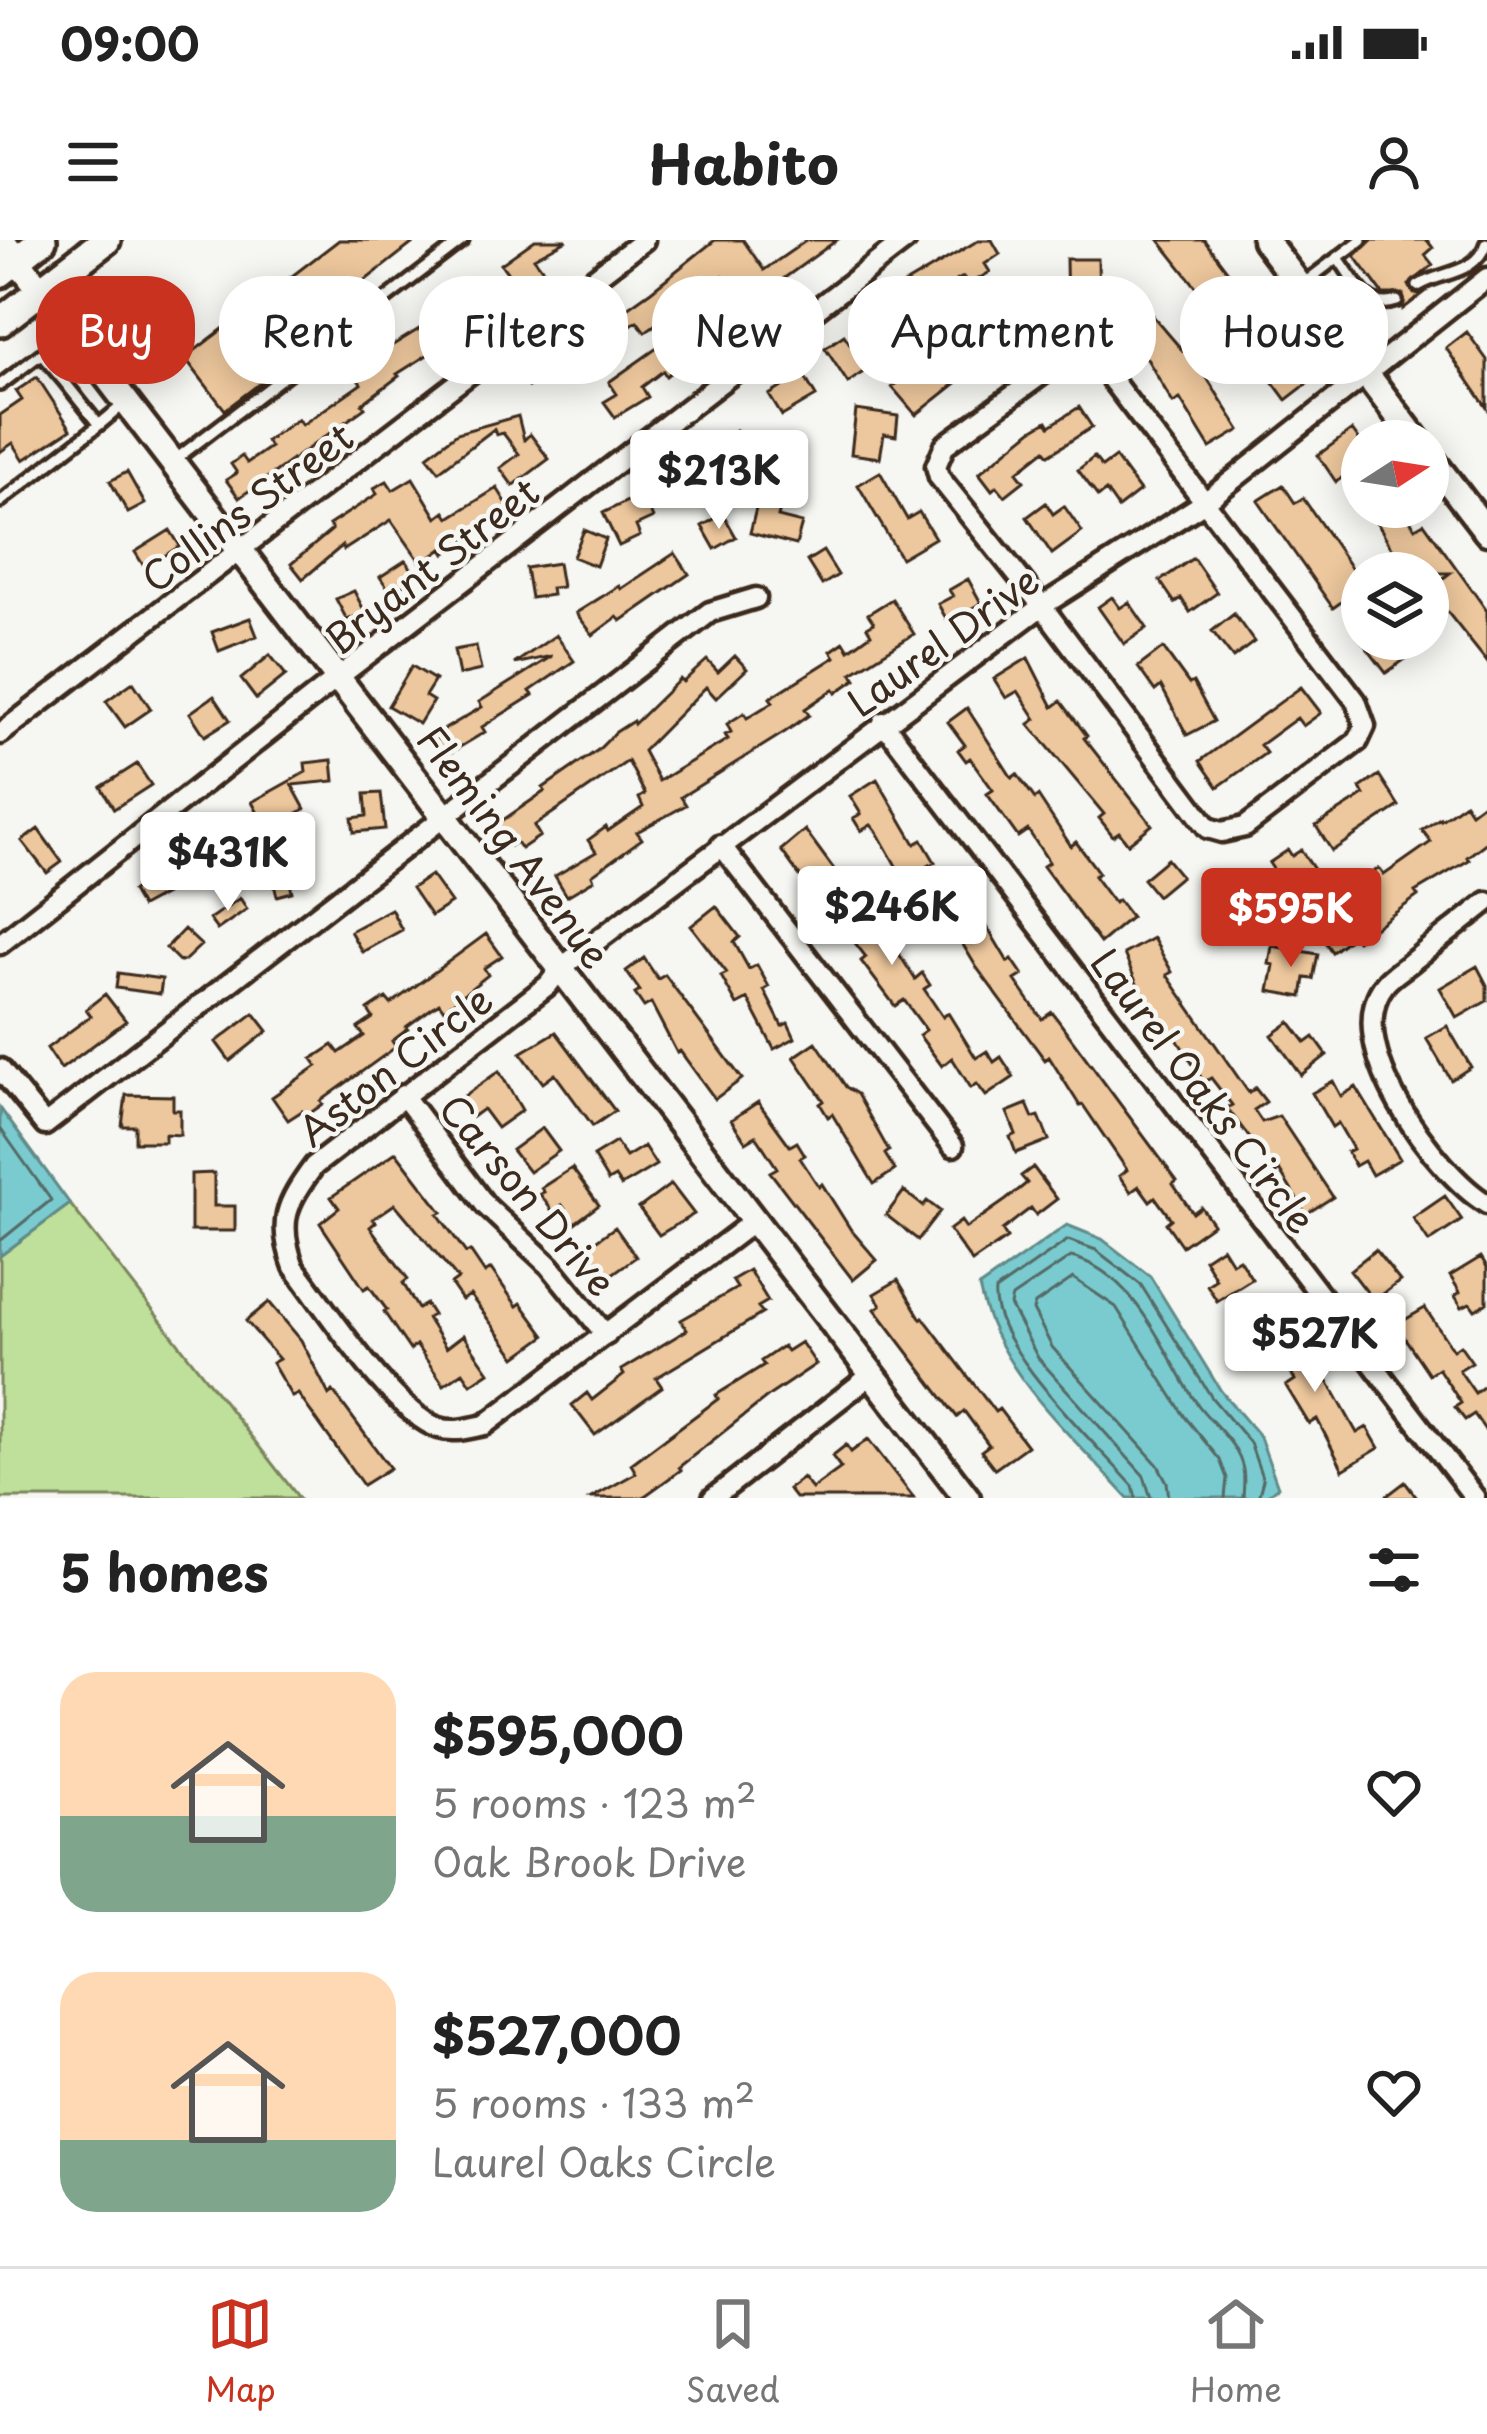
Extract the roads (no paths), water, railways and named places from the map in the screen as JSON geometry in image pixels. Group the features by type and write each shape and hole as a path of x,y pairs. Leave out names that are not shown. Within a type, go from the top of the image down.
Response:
{"main road":[{"path":"7,258 42,240"},
{"path":"59,276 106,240"},
{"path":"0,322 36,294"}],"street":[{"name":"Collins Street","path":"0,734 644,240"},
{"name":"Bryant Street","path":"0,944 906,240"},
{"path":"1264,240 1291,276"},
{"name":"Fleming Avenue","path":"7,258 36,285"},
{"name":"Laurel Drive","path":"1388,357 1487,278"},
{"path":"1083,354 1099,363 1205,502 1356,701 1365,726 1358,740 1245,826 1222,832 1208,828 936,466 945,445 1063,359 1083,354"},
{"name":"Fleming Avenue","path":"115,384 967,1498"},
{"name":"Laurel Drive","path":"562,968 883,722 1042,606 1205,502 1355,384"},
{"path":"1373,384 1401,420"},
{"path":"1449,482 1487,532"},
{"path":"0,1069 45,1125 710,612 756,598"},
{"name":"Laurel Oaks Circle","path":"883,722 1475,1498"},
{"path":"721,845 953,1146"},
{"path":"1487,902 1383,986 1371,1026 1383,1075 1413,1124 1451,1172 1487,1204"},
{"name":"Aston Circle","path":"562,968 548,986 314,1166 292,1195 284,1224 294,1268 404,1408 437,1428 459,1431 485,1425 754,1221"},
{"name":"Carson Drive","path":"403,1095 486,1206 550,1266 606,1335"},
{"path":"713,1498 872,1375"}],"lane":[{"path":"173,461 463,240"},
{"path":"1312,276 1360,240"},
{"path":"1474,240 1478,245 1486,243"},
{"path":"1418,286 1456,273 1482,254 1486,243"},
{"path":"1338,257 1370,301 1380,305 1397,301"},
{"path":"0,386 36,358"},
{"path":"66,384 99,425"},
{"path":"0,502 128,400"}],"water":[{"path":"0,1108 70,1204 0,1256"},
{"path":"1067,1225 1102,1239 1150,1276 1221,1391 1260,1437 1278,1487 1264,1498 1128,1498 1019,1375 988,1318 979,1287"}]}
